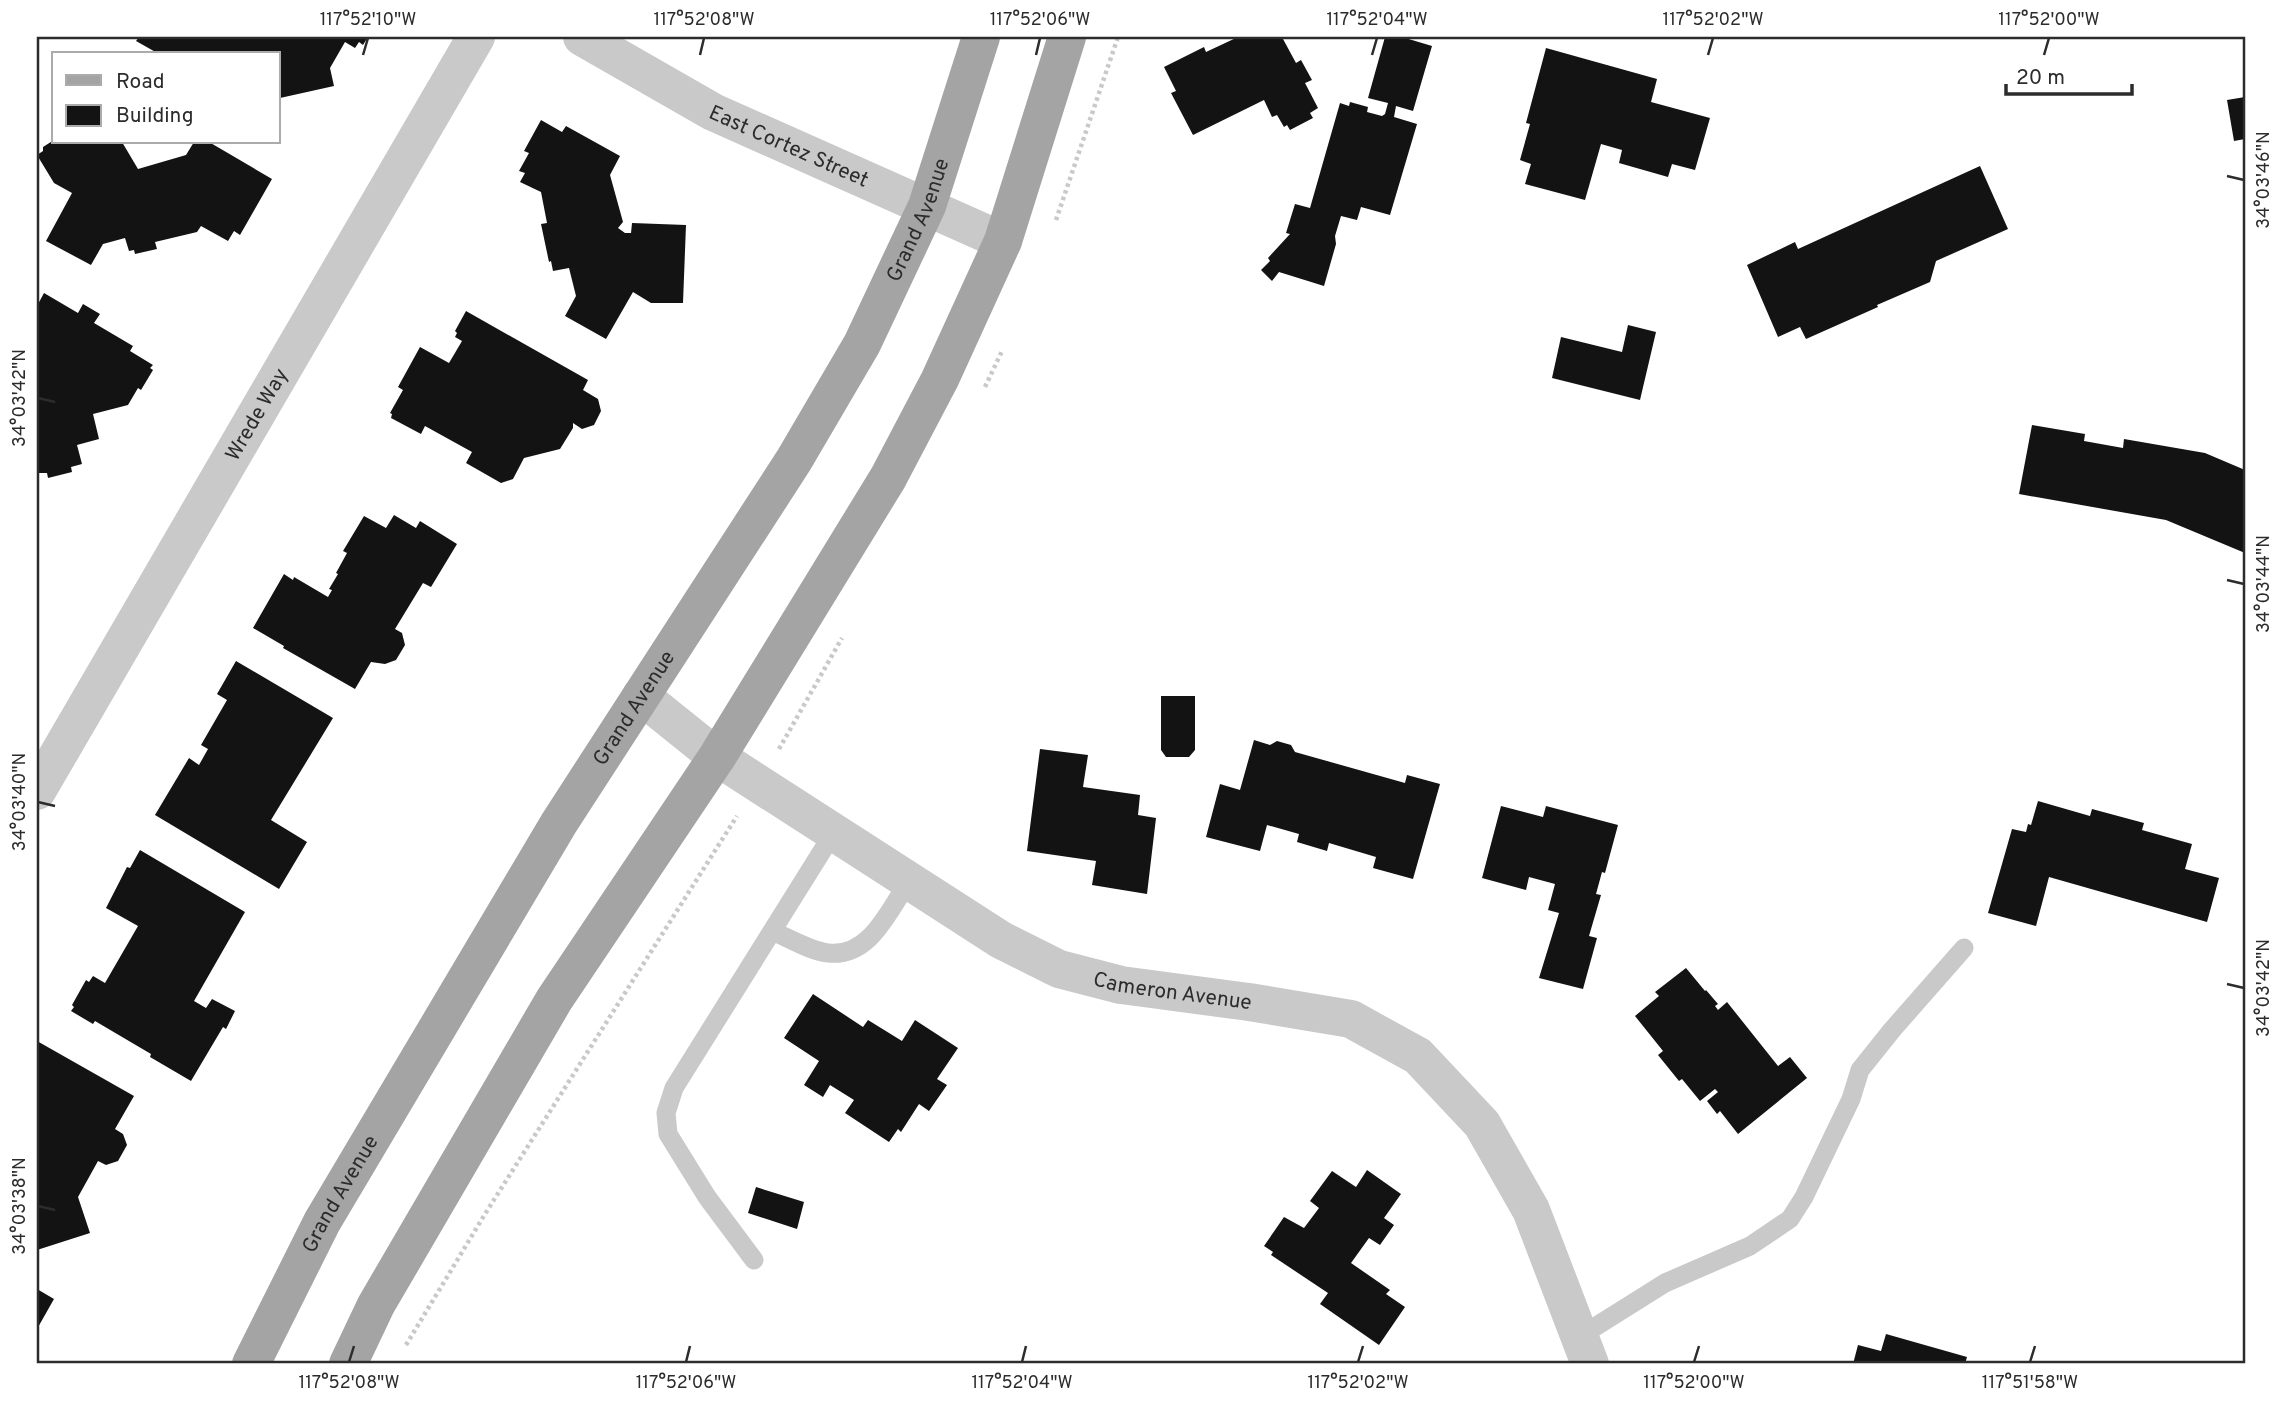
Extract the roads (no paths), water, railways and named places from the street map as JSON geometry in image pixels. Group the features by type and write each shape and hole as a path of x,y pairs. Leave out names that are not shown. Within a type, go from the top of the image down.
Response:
{"main road":[{"name":"Grand Avenue","path":"251,1364 322,1222 559,823 794,460 862,344 927,206 981,37"},
{"path":"348,1364 376,1305 554,1000 717,757 888,478 940,379 1003,241 1067,37"}],"street":[{"name":"Wrede Way","path":"37,791 476,37"},
{"name":"East Cortez Street","path":"582,37 713,112 1003,241"},
{"name":"Cameron Avenue","path":"641,696 717,757 1001,940 1059,969 1121,985 1351,1019 1418,1056 1482,1124 1507,1167 1531,1210 1585,1350"}],"lane":[{"path":"754,1260 707,1198 668,1134 666,1113 674,1088 834,832"},
{"path":"772,930 826,953 848,953 865,944 909,881"},
{"path":"1585,1350 1665,1283 1750,1246 1790,1219 1804,1197 1851,1099 1860,1070 1964,948"}]}
